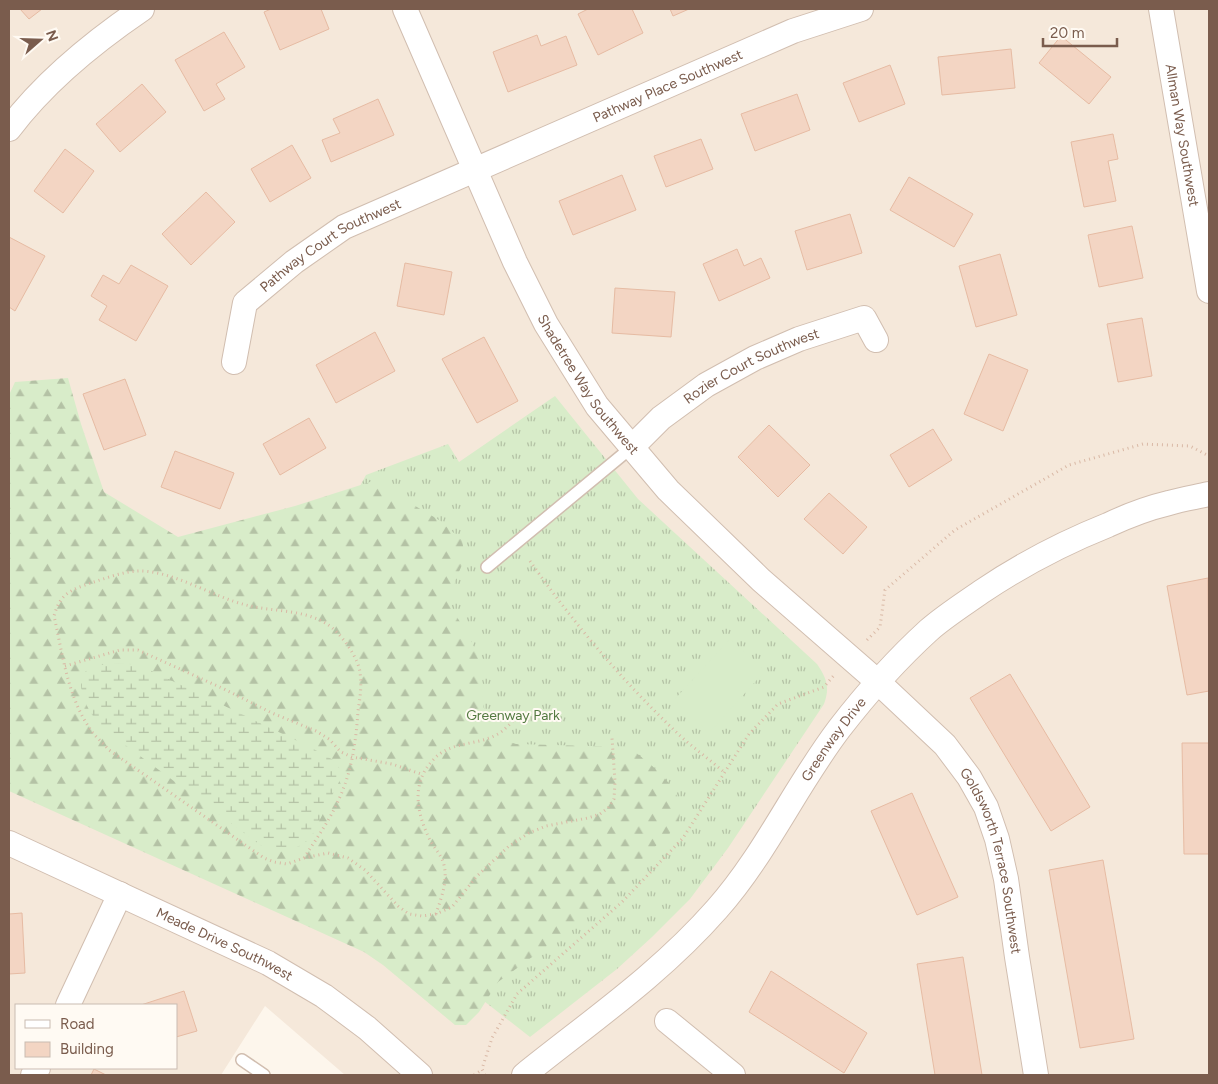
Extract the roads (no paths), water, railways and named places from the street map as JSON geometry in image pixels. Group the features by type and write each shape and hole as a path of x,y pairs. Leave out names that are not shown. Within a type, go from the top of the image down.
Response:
{"street":[{"path":"9,129 19,115 58,75 100,38 142,9"},
{"name":"Shadetree Way Southwest","path":"405,9 515,262 546,324 597,406 675,497 761,580 878,682"},
{"name":"Pathway Place Southwest","path":"474,169 793,31 861,9"},
{"name":"Allman Way Southwest","path":"1161,9 1209,291"},
{"name":"Pathway Court Southwest","path":"234,362 246,303 294,262 344,227 474,169"},
{"name":"Rozier Court Southwest","path":"632,447 661,418 706,385 755,358 799,339 864,318 876,340"},
{"name":"Greenway Drive","path":"524,1075 639,985 682,947 719,907 756,857 838,730 878,682 929,631 956,609 1012,571 1072,539 1135,513 1167,503 1209,494"},
{"name":"Goldsworth Terrace Southwest","path":"878,682 945,745 969,777 986,807 997,839 1006,879 1016,958 1036,1075"},
{"name":"Meade Drive Southwest","path":"9,843 268,963 324,996 368,1028 420,1075"},
{"path":"68,1004 120,894"},
{"path":"667,1021 733,1075"}],"lane":[{"path":"488,567 632,447"},
{"path":"242,1060 264,1075"}],"park label":[{"name":"Greenway Park","path":"513,715"}]}
